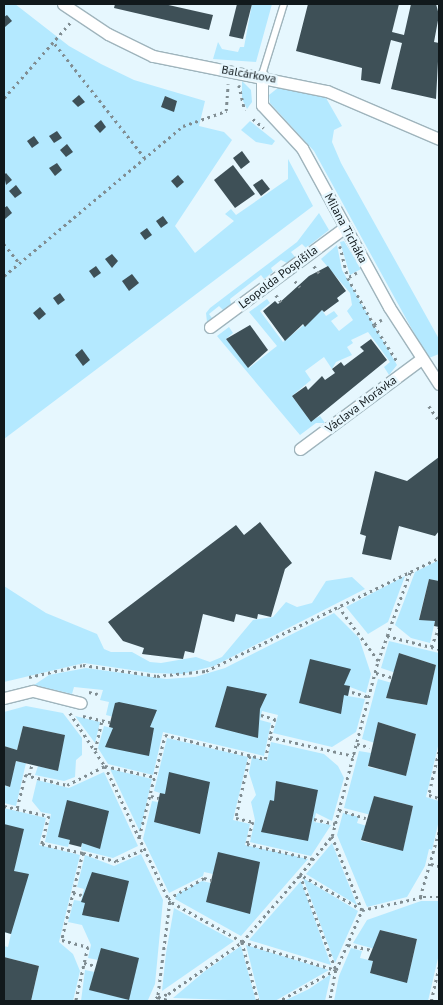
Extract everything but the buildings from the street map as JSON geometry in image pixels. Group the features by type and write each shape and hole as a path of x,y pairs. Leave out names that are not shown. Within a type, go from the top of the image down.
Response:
{"street":[{"name":"Balcárkova","path":"63,4 108,34 153,56 262,75 327,90 439,139"},
{"name":"Milana Ticháka","path":"262,75 262,105 302,148 421,359 439,384"},
{"name":"Leopolda Pospíšila","path":"210,327 346,227"},
{"name":"Václava Morávka","path":"300,449 421,359"},
{"path":"4,698 32,692 81,703"}],"lane":[{"path":"262,75 284,4"}],"path":[{"path":"4,98 55,44 61,35"},
{"path":"55,44 145,158"},
{"path":"240,81 240,101 244,110"},
{"path":"4,276 183,126 226,110 226,98"},
{"path":"4,244 20,264"},
{"path":"312,263 319,273"},
{"path":"361,270 348,278 399,364"},
{"path":"293,277 300,288"},
{"path":"273,292 281,302"},
{"path":"374,324 387,317"},
{"path":"429,406 439,421"},
{"path":"22,679 83,665 157,676 195,674 224,665 439,558"},
{"path":"153,1001 158,997 168,994 242,942 332,836 378,661 410,572"},
{"path":"339,608 378,661"},
{"path":"431,647 439,627"},
{"path":"387,636 439,649"},
{"path":"376,673 391,677"},
{"path":"352,692 370,697"},
{"path":"61,711 110,722"},
{"path":"70,713 105,766 169,900 158,997"},
{"path":"139,837 166,735 265,759 275,719 261,715"},
{"path":"95,750 102,720"},
{"path":"270,737 354,756"},
{"path":"357,744 370,747"},
{"path":"439,752 429,796 439,798"},
{"path":"251,755 236,818 252,822 248,844 313,859"},
{"path":"29,776 32,764"},
{"path":"17,809 25,775 67,785 105,766 155,777"},
{"path":"151,796 159,798"},
{"path":"4,806 49,816 42,844 116,861 144,849"},
{"path":"339,810 366,818"},
{"path":"314,819 335,824"},
{"path":"420,898 439,831"},
{"path":"330,1001 336,970 362,910 332,836"},
{"path":"74,851 75,846"},
{"path":"76,1001 88,948 62,940 83,853"},
{"path":"431,864 439,866"},
{"path":"300,875 362,910 420,898 439,897"},
{"path":"300,875 336,970"},
{"path":"169,900 204,878 212,880"},
{"path":"74,893 82,895"},
{"path":"169,900 242,942 336,970"},
{"path":"242,942 258,1001"},
{"path":"348,945 371,950"},
{"path":"84,963 96,966"},
{"path":"431,1001 439,966"},
{"path":"280,1001 336,970"},
{"path":"435,983 439,984"},
{"path":"158,997 170,1001"}],"shaded area":[{"path":"15,4 69,46 101,64 134,80 205,101 199,126 224,132 232,140 175,226 195,253 234,221 225,214 231,209 236,215 288,179 288,159 313,206 4,439 4,5"},
{"path":"252,4 272,4 256,62 213,59 218,42 222,49 238,52 240,47 244,47"},
{"path":"242,81 251,90 252,102 247,109 242,99"},
{"path":"279,87 326,98 342,126 334,130 332,142 341,163 439,339 439,354 429,358 425,353 314,151 270,103 269,95"},
{"path":"250,121 275,141 272,145 256,142 241,130"},
{"path":"319,213 329,230 306,248 302,244 291,252 295,257 287,263 281,260 271,268 273,272 264,279 261,275 230,299 231,304 223,310 219,306 209,314 212,318 207,322 206,313 210,308 297,242"},
{"path":"344,241 361,269 350,275 340,242"},
{"path":"337,245 342,270 397,365 389,375 384,367 390,362 368,332 351,340 353,343 347,347 352,355 336,362 332,369 324,357 305,371 311,380 292,396 311,421 320,416 325,423 316,423 300,435 217,336 229,327 233,333 226,339 249,368 277,346 249,312 267,299 270,303 260,311 283,342 322,310 326,316 334,311 338,316 331,321 339,331 353,320 347,311 352,305 350,293 321,259"},
{"path":"439,560 439,581 429,579 419,619 435,621 430,643 411,638 395,625 415,572"},
{"path":"405,576 388,622 368,634 346,607"},
{"path":"352,577 365,589 214,666 182,674 152,673 84,663 4,682 4,586 46,613 97,634 104,649 111,652 132,652 150,662 161,663 196,657 210,662 222,657 253,620 273,617 286,602 297,607 312,603 326,581"},
{"path":"334,613 359,638 371,674 366,693 350,687 348,696 365,699 356,732 332,747 273,733 278,715 262,711 260,720 271,723 264,756 163,732 153,775 108,764 98,748 104,726 111,728 114,717 106,715 109,702 100,700 103,690 74,687 72,694 34,685 49,675 86,668 166,679 195,677 225,668"},
{"path":"389,641 439,653 439,742 426,797 439,801 439,820 432,850 429,849 425,866 407,897 367,907 337,835 343,813 359,817 357,823 367,826 361,841 403,850 413,806 374,796 371,815 344,808 359,751 371,753 368,767 406,775 416,734 378,722 375,743 362,739 378,679 392,683 386,698 426,705 436,665 399,653 396,673 381,668"},
{"path":"26,706 63,713 82,738 82,755 76,760 75,777 64,781 35,775 38,766 58,771 64,735 23,726 17,750 4,746 4,712"},
{"path":"75,716 100,722 95,743"},
{"path":"167,738 248,757 233,820 250,824 245,845 308,859 241,936 175,899 177,894 202,881 211,883 213,874 204,872 203,876 169,893 143,839 152,801 158,802 159,798 160,793 154,791"},
{"path":"271,742 324,754 338,766 344,778 332,821 316,813 314,822 331,825 311,856 250,842 255,820 251,802 256,795 249,773 252,757 267,761"},
{"path":"16,761 26,763 16,806 4,803 4,785 9,787"},
{"path":"110,769 152,779 140,832"},
{"path":"104,772 138,846 113,858 81,850 82,843 70,840 68,847 45,842 51,814 41,812 32,801 37,780 69,788"},
{"path":"4,808 46,818 39,845 80,855 59,942 73,954 80,971 73,1001 31,1001 39,966 4,957 4,946 8,947 11,934 4,932"},
{"path":"332,843 357,905 306,874"},
{"path":"141,854 163,900 155,984 148,1000 81,1001 85,970 95,972 98,960 88,958 91,945 82,925 68,922 74,900 81,901 84,889 77,887 85,855 114,866"},
{"path":"303,878 358,911 335,963"},
{"path":"301,881 331,965 249,940"},
{"path":"421,901 439,901 439,954 428,1001 334,1001 339,976 351,948 362,951 360,958 373,961 370,973 407,982 417,939 380,930 375,949 353,943 367,920"},
{"path":"174,908 234,941 162,991 166,953"},
{"path":"246,945 329,970 275,1001 260,1001"},
{"path":"241,946 256,1001 173,998 205,971"},
{"path":"331,974 325,1001 284,1001 309,989"}]}
